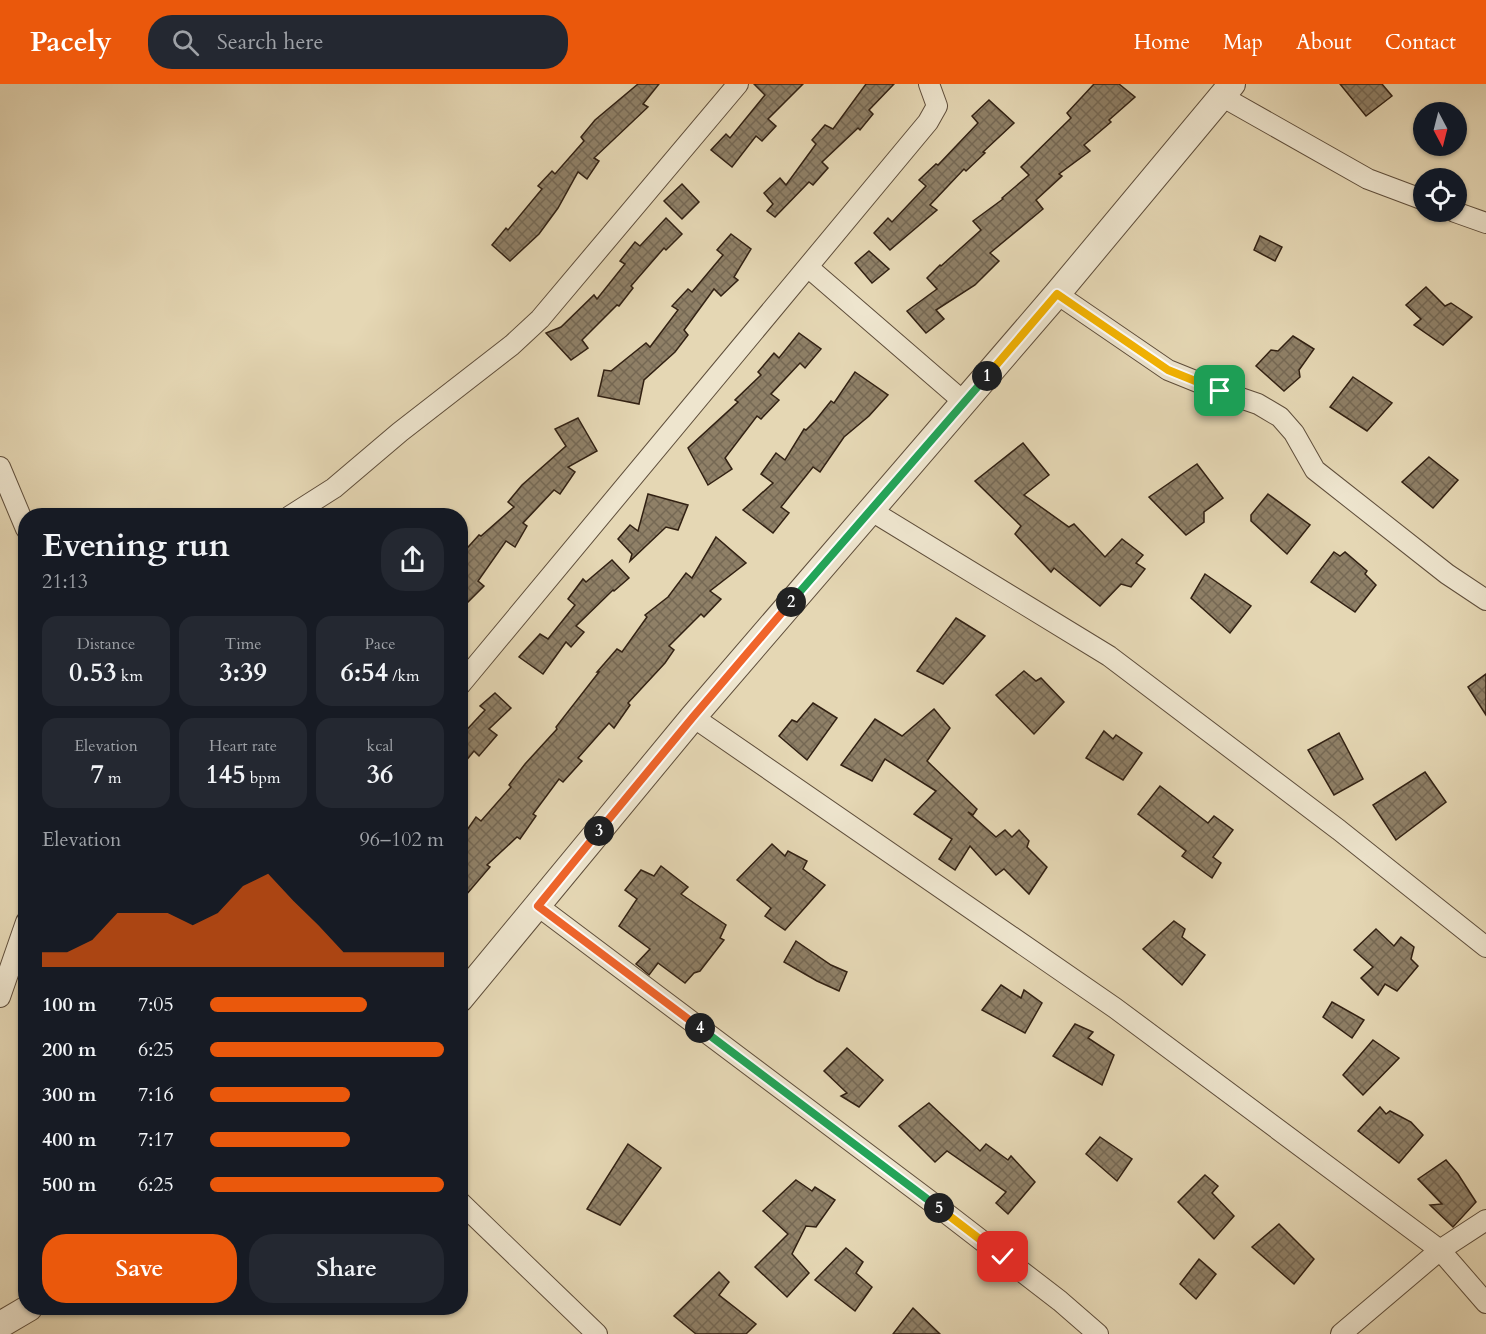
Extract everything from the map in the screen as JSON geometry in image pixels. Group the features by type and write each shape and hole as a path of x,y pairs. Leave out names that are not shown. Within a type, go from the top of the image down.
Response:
{"street":[{"path":"303,508 334,488 400,432 512,345 540,319 738,84"},
{"path":"468,675 809,268 928,122 937,106 929,84"},
{"path":"468,989 693,717 1057,294 1227,90 1368,179 1413,196"},
{"path":"1467,216 1486,223"},
{"path":"809,268 964,402"},
{"path":"1057,294 1168,370 1258,404 1280,417 1294,433 1315,470 1447,574 1486,600"},
{"path":"0,467 18,510"},
{"path":"870,510 1108,656 1339,830 1486,947"},
{"path":"693,717 1115,1008 1440,1250 1486,1302"},
{"path":"538,906 1060,1301 1098,1334"},
{"path":"0,997 18,944"},
{"path":"468,1210 597,1334"},
{"path":"1341,1334 1440,1250 1486,1220"},
{"path":"0,1325 18,1314"}],"building":[{"path":"638,84 659,84 643,104 648,107 594,158 599,161 587,179 578,172 558,208 539,234 510,261 492,245 506,228 508,230 542,189 538,186 552,171 555,174 584,141 581,137 595,120"},
{"path":"754,84 803,84 768,119 776,126 762,141 756,136 732,167 711,150 726,134 730,138 765,95"},
{"path":"866,84 894,84 869,110 873,114 860,130 858,128 822,162 828,168 813,185 809,182 775,217 767,211 773,204 764,193 780,178 786,185 816,144 812,140 825,125 833,129"},
{"path":"1094,84 1119,84 1135,97 1084,145 1090,151 1059,174 1062,176 1036,200 1043,209 990,253 999,261 975,285 936,310 944,319 926,333 907,311 937,289 927,278 981,230 973,221 1003,199 1029,175 1021,167 1071,118 1067,113"},
{"path":"1340,84 1382,84 1392,96 1366,116"},
{"path":"989,100 1014,123 966,171 964,169 930,205 937,210 890,250 874,233 888,218 892,222 926,186 919,180 936,164 938,165 978,123 972,116"},
{"path":"682,184 699,202 682,219 664,201"},
{"path":"666,218 682,234 666,250 664,248 631,286 633,288 619,306 617,305 582,340 588,348 571,360 546,333 561,327 594,295 597,299 625,264 620,261 635,242 640,246"},
{"path":"731,234 751,249 734,277 738,280 721,296 714,289 684,330 688,335 675,352 644,380 639,404 598,396 604,370 611,371 646,343 650,347 678,310 672,306 688,289 692,292 723,255 717,250"},
{"path":"1260,236 1282,247 1275,261 1254,250"},
{"path":"869,251 889,269 872,283 855,263"},
{"path":"1426,287 1445,306 1451,303 1472,317 1443,345 1414,325 1421,319 1406,305"},
{"path":"799,333 821,349 805,368 800,363 771,394 779,400 761,419 757,416 725,458 732,469 708,485 688,448 738,402 735,400 761,375 758,372 774,353 779,358"},
{"path":"1293,336 1314,349 1299,370 1300,377 1284,391 1256,366 1271,350 1278,351"},
{"path":"855,372 888,395 869,416 844,437 820,472 813,467 781,507 789,513 773,533 743,510 773,483 761,474 776,453 785,460 804,429 806,430 815,421 831,401 834,403"},
{"path":"1353,377 1392,403 1367,431 1330,407"},
{"path":"578,418 597,451 568,467 575,472 560,494 554,490 523,523 527,526 515,547 506,541 478,581 484,586 468,602 468,547 479,535 481,536 514,507 508,502 522,485 566,446 555,429"},
{"path":"1023,443 1049,475 1024,495 1069,527 1074,524 1105,557 1122,539 1143,555 1136,563 1145,569 1131,587 1121,584 1100,606 1054,568 1051,572 1015,534 1021,526 975,481"},
{"path":"1429,457 1458,480 1433,508 1402,482"},
{"path":"1197,464 1223,498 1204,512 1204,522 1186,535 1149,497"},
{"path":"648,494 688,505 678,530 666,527 630,561 632,554 618,539 630,525 638,531"},
{"path":"1268,494 1310,525 1287,554 1251,521 1251,515"},
{"path":"716,537 746,563 710,591 721,599 704,617 701,614 669,646 674,650 628,703 630,705 614,728 609,723 578,758 582,761 563,782 559,779 533,814 536,816 520,839 517,837 487,865 490,867 468,893 468,828 476,817 481,821 511,787 509,785 557,729 556,727 599,672 597,672 617,649 622,652 647,617 645,615 668,597 686,573 692,578"},
{"path":"1334,552 1340,556 1345,552 1367,571 1365,574 1376,585 1355,612 1311,582"},
{"path":"612,560 629,578 613,590 576,626 584,632 571,647 566,642 543,674 519,657 540,634 548,639 575,605 568,599 583,579 586,582"},
{"path":"1205,574 1251,606 1230,633 1191,598"},
{"path":"956,618 985,636 943,684 917,671"},
{"path":"1024,671 1036,681 1041,678 1064,702 1034,734 996,695"},
{"path":"1486,674 1486,715 1468,687"},
{"path":"495,693 511,708 489,729 497,735 479,756 474,751 468,758 468,728 485,710 480,706"},
{"path":"813,703 837,718 807,760 779,736 792,720 797,722"},
{"path":"934,709 950,728 927,761 977,809 973,815 968,812 996,837 1005,830 1012,837 1019,830 1029,841 1027,847 1047,867 1029,894 1004,869 996,875 970,846 955,870 939,859 952,839 914,814 936,791 885,759 872,781 841,765 875,719 902,736"},
{"path":"1104,731 1113,739 1116,735 1142,753 1123,780 1086,758"},
{"path":"1339,733 1363,779 1334,795 1308,750"},
{"path":"1425,772 1446,802 1396,840 1373,805"},
{"path":"1160,786 1208,823 1214,816 1233,830 1213,857 1221,863 1212,878 1182,856 1186,851 1138,814"},
{"path":"772,844 785,856 788,851 807,861 803,869 825,885 785,930 765,916 771,908 737,880"},
{"path":"661,866 688,887 681,894 726,925 720,938 724,940 700,971 694,973 685,983 658,963 649,975 636,964 650,949 619,926 637,899 625,890 641,870 654,876"},
{"path":"1174,921 1185,929 1182,937 1205,955 1182,985 1143,949"},
{"path":"1376,929 1394,946 1401,937 1414,947 1411,959 1418,966 1397,991 1385,984 1378,995 1361,978 1373,967 1354,950"},
{"path":"796,941 831,965 847,972 839,991 784,962"},
{"path":"1001,985 1021,998 1024,990 1042,1003 1025,1033 982,1010"},
{"path":"1332,1002 1364,1020 1352,1038 1323,1017"},
{"path":"1075,1024 1093,1032 1088,1038 1114,1055 1102,1085 1053,1056"},
{"path":"1373,1040 1399,1058 1363,1095 1343,1075"},
{"path":"847,1048 883,1080 859,1107 841,1096 847,1093 824,1071"},
{"path":"929,1103 980,1151 986,1144 1008,1160 1011,1156 1035,1182 1008,1214 996,1203 1006,1192 947,1151 935,1162 899,1126"},
{"path":"1380,1107 1386,1114 1390,1111 1411,1122 1423,1135 1399,1163 1358,1131"},
{"path":"1100,1137 1132,1159 1117,1181 1086,1154"},
{"path":"628,1144 661,1168 620,1225 587,1209"},
{"path":"1446,1160 1476,1202 1453,1227 1430,1205 1442,1204 1418,1179"},
{"path":"1205,1175 1218,1186 1212,1193 1234,1216 1214,1239 1178,1202"},
{"path":"796,1180 812,1191 815,1187 835,1200 816,1227 806,1226 792,1254 809,1273 787,1297 755,1267 788,1234 763,1211"},
{"path":"1279,1224 1314,1259 1294,1284 1252,1247"},
{"path":"846,1248 863,1262 856,1273 872,1287 855,1311 815,1280"},
{"path":"1199,1259 1216,1274 1196,1299 1180,1284"},
{"path":"719,1272 729,1282 719,1295 756,1324 746,1334 696,1334 674,1316"},
{"path":"913,1308 940,1334 893,1334"}],"route":[{"path":"1003,1257 538,906 693,717 1057,294 1168,370 1220,391"}]}
